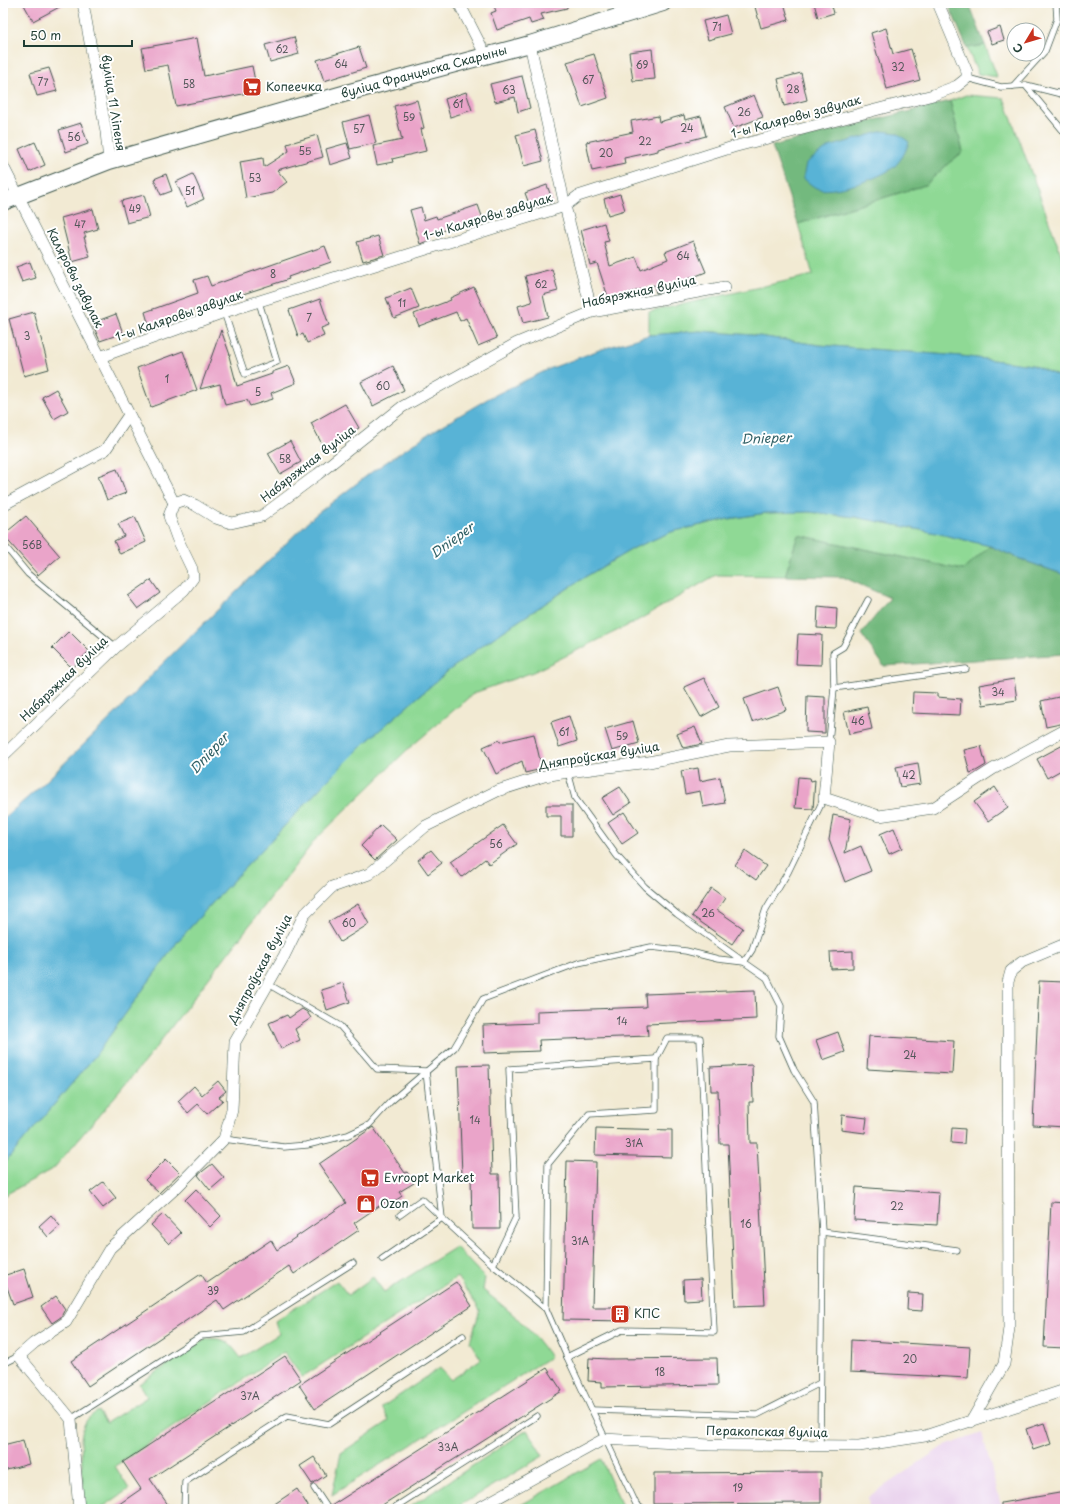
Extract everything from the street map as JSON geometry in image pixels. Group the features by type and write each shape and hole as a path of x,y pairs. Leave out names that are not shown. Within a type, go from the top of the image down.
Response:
{"main road":[{"name":"вуліца Францыска Скарыны","path":"3,202 109,161 350,92 530,44 663,3"}],"street":[{"name":"вуліца 11 Ліпеня","path":"83,3 106,132 109,161"},
{"path":"459,3 486,56"},
{"path":"938,3 967,72 967,78"},
{"path":"530,44 565,206 592,312"},
{"name":"1-ы Каляровы завулак","path":"100,358 224,312 565,206 578,196 733,146 932,95 957,86 967,78"},
{"name":"Каляровы завулак","path":"3,166 174,504"},
{"name":"Набярэжная вуліца","path":"3,756 116,647 184,590 193,578 192,568 177,538 169,516 174,504 183,500 195,505 216,518 231,523 262,516 318,474 402,407 517,343 592,312 725,287"},
{"path":"3,505 105,450 130,416"},
{"path":"828,742 824,798 879,816 933,808 993,769 1065,730"},
{"name":"Дняпроўская вуліца","path":"19,1356 34,1343 66,1322 110,1248 177,1187 224,1139 232,1110 235,1042 268,984 304,915 332,887 369,874 426,826 433,822 497,791 544,776 649,762 729,746 828,742"},
{"path":"971,1422 1004,1364 1009,1328 1008,982 1011,971 1022,962 1065,944"},
{"path":"19,1356 71,1419 79,1509"},
{"name":"Перакопская вуліца","path":"604,1439 710,1445 820,1447 859,1446 889,1443 925,1436 1065,1390"},
{"path":"477,1509 604,1439"}],"lane":[{"path":"1013,86 1045,52 1057,19 1056,3"},
{"path":"967,78 1001,87 1026,85 1065,95"},
{"path":"1026,85 1065,133"},
{"path":"224,312 245,374 277,362 259,302"},
{"path":"3,544 28,574 116,647"},
{"path":"828,742 834,688 833,653 844,647 868,600"},
{"path":"834,688 966,669"},
{"path":"568,772 575,798 617,856 645,887 677,914 767,978 781,1006 779,1036 794,1070 814,1102 822,1232 820,1447"},
{"path":"744,962 752,950 766,909 788,872 824,798"},
{"path":"224,1139 284,1147 307,1145 348,1135 369,1125 390,1102 454,1048 483,999 578,964 651,947 686,951 744,962"},
{"path":"268,984 340,1026 377,1069 426,1071"},
{"path":"566,1357 622,1330 714,1332 700,1038 668,1038 656,1059 656,1110 589,1114 548,1164 546,1309 566,1357 592,1410 604,1439 636,1504 642,1509"},
{"path":"493,1265 516,1217 509,1069 656,1059"},
{"path":"426,1071 442,1218"},
{"path":"400,1215 422,1199 493,1265 546,1309"},
{"path":"382,1259 442,1218"},
{"path":"822,1232 957,1250"},
{"path":"71,1419 201,1336 244,1332 353,1263"},
{"path":"184,1509 185,1482 287,1416 329,1424 463,1336"},
{"path":"3,1364 19,1356"},
{"path":"592,1410 758,1415 820,1383"},
{"path":"392,1509 537,1416"},
{"path":"314,1488 328,1509"}],"shaded area":[{"path":"982,1433 1002,1509 869,1509 868,1497 942,1447"}],"green space":[{"path":"948,3 969,3 985,45 967,48"},
{"path":"985,45 997,77 978,74 967,48"},
{"path":"966,95 1004,98 1065,265 1065,379 1032,365 961,356 819,345 752,335 700,331 649,335 649,312 813,275 798,224 925,185 963,152 950,101"},
{"path":"950,101 963,152 925,185 798,224 772,146","holes":["846,143 804,179 829,147"]},
{"path":"809,512 855,517 936,533 990,546 963,570 798,535 785,576 716,575 635,622 533,672 474,693 407,750 315,840 146,1060 54,1168 3,1196 3,1165 95,1056 178,941 325,783 366,742 448,671 493,638 585,577 634,548 671,532 723,520 766,513"},
{"path":"798,535 963,570 990,546 1025,561 1065,575 1065,654 884,666 861,634 890,598 843,577 785,576"},
{"path":"456,1247 485,1278 483,1290 520,1320 550,1357 332,1495 341,1453 389,1421 382,1407 440,1368 451,1380 481,1359 470,1342 480,1310 457,1277 302,1377 284,1352 115,1466 129,1489 100,1509 84,1509 81,1439 85,1422 98,1411 106,1423 147,1397 139,1384 206,1339 219,1339 227,1342 241,1358 279,1334 275,1321 337,1281 348,1295 373,1277 384,1292"},
{"path":"527,1430 543,1456 454,1509 407,1509"},
{"path":"601,1459 622,1506 617,1509 514,1509"}],"water":[{"path":"883,131 897,133 909,142 900,161 889,171 858,184 827,190 819,189 811,185 803,178 806,163 829,147"},
{"name":"Dnieper","path":"700,331 752,335 819,345 961,356 1032,365 1065,379 1065,575 1025,561 990,546 936,533 855,517 809,512 766,513 723,520 671,532 634,548 585,577 493,638 448,671 366,742 325,783 178,941 95,1056 3,1165 3,819 42,785 117,712 159,667 314,516 373,471 428,434 489,398 549,369 599,350 649,335"}],"building":[{"path":"23,3 67,3 33,21"},
{"path":"503,3 567,3 567,8 541,14 544,20 531,24 529,19 497,30 491,13 496,11 494,6"},
{"path":"768,3 784,3 789,20 761,28 755,7"},
{"path":"814,3 831,3 834,13 818,18"},
{"path":"726,15 731,34 708,40 703,21"},
{"path":"1000,27 1004,40 992,44 987,32"},
{"path":"886,28 893,54 911,49 920,80 887,89 871,33"},
{"path":"294,37 299,54 270,62 265,45"},
{"path":"197,38 204,76 252,66 257,91 176,106 168,65 146,69 142,48"},
{"path":"359,47 366,68 324,81 317,60"},
{"path":"652,49 655,79 633,81 629,52"},
{"path":"594,54 608,98 582,107 567,62"},
{"path":"49,68 57,91 37,96 30,73"},
{"path":"801,73 807,100 784,106 778,79"},
{"path":"522,76 530,108 518,112 515,97 495,102 490,84"},
{"path":"466,92 472,110 450,117 445,99"},
{"path":"754,95 763,117 734,128 725,107"},
{"path":"417,100 424,128 421,129 426,151 392,159 393,162 377,165 373,146 402,140 394,106"},
{"path":"369,115 376,143 350,149 343,122"},
{"path":"684,115 685,120 701,116 706,136 658,149 658,151 624,158 625,164 592,171 586,142 633,132 631,121 658,116 659,122"},
{"path":"81,123 88,144 66,152 59,130"},
{"path":"535,130 543,161 524,166 516,135"},
{"path":"317,135 323,157 277,170 287,182 272,193 246,198 240,162 263,158 264,167 289,151 287,144"},
{"path":"35,142 45,165 29,172 19,149"},
{"path":"347,143 352,158 330,165 326,149"},
{"path":"166,174 172,191 161,195 154,179"},
{"path":"193,174 204,199 187,207 176,182"},
{"path":"547,185 553,202 531,209 525,193"},
{"path":"620,194 625,210 608,215 604,199"},
{"path":"144,195 150,217 127,223 121,201"},
{"path":"478,205 483,219 429,235 430,240 420,244 410,210 421,207 424,220 436,216 437,219"},
{"path":"93,209 98,229 84,233 90,257 72,262 61,218"},
{"path":"604,223 609,241 604,242 610,266 636,257 641,270 668,259 665,252 693,241 706,272 671,286 673,290 656,293 654,285 609,300 597,263 590,265 581,230"},
{"path":"378,236 384,255 363,261 357,242"},
{"path":"325,246 331,262 288,277 289,279 167,319 169,323 150,329 145,312 198,293 194,280 207,276 211,286"},
{"path":"30,262 36,278 22,282 16,267"},
{"path":"552,269 558,291 543,295 548,317 523,323 518,306 532,302 525,276"},
{"path":"474,287 497,338 478,346 466,318 460,321 456,312 419,326 414,314 451,300 450,298"},
{"path":"411,288 419,308 394,318 386,298"},
{"path":"320,299 329,325 321,328 324,336 307,343 303,334 298,336 289,310"},
{"path":"34,312 49,369 24,376 9,319"},
{"path":"116,314 123,333 100,341 92,323"},
{"path":"221,330 230,355 237,386 272,374 272,372 289,366 296,383 271,393 273,399 250,406 247,400 225,405 220,384 200,389"},
{"path":"183,351 197,390 151,407 137,368"},
{"path":"393,366 404,390 373,406 361,382"},
{"path":"56,389 68,411 54,419 42,397"},
{"path":"345,404 359,428 324,448 311,423"},
{"path":"290,441 301,462 280,474 268,453"},
{"path":"117,469 126,493 107,500 98,476"},
{"path":"26,516 60,556 38,575 3,535"},
{"path":"135,517 146,542 120,554 114,541 124,536 118,524"},
{"path":"151,580 160,593 138,609 128,596"},
{"path":"818,606 837,608 836,629 817,628"},
{"path":"69,631 89,651 72,668 52,648"},
{"path":"798,634 822,635 821,665 796,664"},
{"path":"704,678 719,707 701,717 684,687"},
{"path":"1014,679 1017,700 983,705 979,685"},
{"path":"778,687 786,710 752,722 744,699"},
{"path":"913,692 937,693 937,697 961,699 960,715 912,713"},
{"path":"807,696 825,697 825,733 806,732"},
{"path":"1063,696 1065,723 1046,727 1041,701"},
{"path":"867,707 872,729 849,734 844,712"},
{"path":"569,716 577,741 559,747 551,722"},
{"path":"633,721 639,743 612,751 605,729"},
{"path":"695,727 702,744 683,748 677,734"},
{"path":"534,734 542,769 525,773 522,761 496,774 483,747 499,740 500,742"},
{"path":"1065,744 1065,768 1047,778 1037,759"},
{"path":"981,746 986,765 970,773 964,750"},
{"path":"918,763 921,784 900,787 896,767"},
{"path":"698,768 700,781 720,777 725,803 703,807 700,791 685,794 681,771"},
{"path":"798,777 810,778 811,781 815,780 813,809 795,808"},
{"path":"620,787 631,803 613,815 602,798"},
{"path":"995,787 1008,807 988,821 974,802"},
{"path":"546,805 572,805 572,836 561,836 561,816 546,816"},
{"path":"624,812 638,833 622,844 608,823"},
{"path":"833,815 851,819 845,853 861,846 871,871 845,882 829,840"},
{"path":"381,825 397,840 375,860 361,846"},
{"path":"503,825 517,844 489,864 485,859 462,877 450,862"},
{"path":"894,828 902,848 889,854 880,834"},
{"path":"431,850 442,863 428,874 418,860"},
{"path":"745,851 766,866 756,880 735,865"},
{"path":"711,888 725,898 717,910 743,928 732,944 692,916"},
{"path":"358,904 369,924 340,942 328,922"},
{"path":"853,951 853,968 831,969 830,952"},
{"path":"1039,981 1065,982 1065,1127 1033,1125"},
{"path":"343,983 350,1002 327,1010 321,990"},
{"path":"755,990 756,1019 647,1024 648,1036 539,1040 540,1051 484,1053 483,1025 537,1023 537,1011 646,1007 645,994"},
{"path":"302,1009 307,1012 311,1018 295,1029 300,1040 281,1049 269,1023 287,1015 289,1018"},
{"path":"838,1032 845,1052 823,1060 816,1040"},
{"path":"869,1036 954,1041 952,1074 867,1069"},
{"path":"489,1065 492,1174 499,1174 500,1229 472,1229 471,1174 462,1175 458,1066"},
{"path":"752,1065 753,1102 749,1102 750,1143 757,1143 765,1305 735,1306 728,1144 720,1144 718,1091 711,1091 710,1067"},
{"path":"218,1081 226,1091 219,1097 223,1100 207,1114 198,1104 188,1113 178,1101 194,1086 202,1095"},
{"path":"842,1115 867,1118 865,1133 841,1130"},
{"path":"373,1127 405,1173 407,1172 414,1183 399,1192 402,1196 391,1204 388,1200 354,1223 359,1230 294,1274 289,1266 224,1310 217,1300 88,1386 71,1361 201,1274 207,1283 271,1240 277,1250 346,1203 319,1164"},
{"path":"596,1128 672,1130 672,1157 595,1155"},
{"path":"952,1128 965,1129 964,1144 951,1143"},
{"path":"166,1159 180,1173 159,1193 145,1180"},
{"path":"567,1161 596,1162 592,1307 629,1307 628,1321 563,1320"},
{"path":"212,1164 224,1178 210,1190 198,1175"},
{"path":"103,1182 116,1198 103,1208 90,1192"},
{"path":"856,1187 939,1193 937,1225 854,1220"},
{"path":"196,1189 221,1216 210,1227 185,1200"},
{"path":"1051,1202 1065,1203 1065,1348 1044,1347"},
{"path":"163,1214 181,1233 169,1244 151,1225"},
{"path":"51,1215 60,1226 48,1237 39,1226"},
{"path":"24,1269 33,1297 13,1304 3,1276"},
{"path":"701,1279 702,1299 684,1300 683,1280"},
{"path":"456,1282 472,1306 315,1409 299,1385"},
{"path":"908,1293 923,1294 922,1311 907,1310"},
{"path":"56,1296 65,1309 61,1317 52,1323 41,1307"},
{"path":"851,1340 970,1347 968,1378 850,1372"},
{"path":"285,1356 301,1380 150,1479 171,1509 112,1509 141,1489 123,1462"},
{"path":"589,1358 717,1358 718,1385 602,1387 602,1382 588,1381"},
{"path":"547,1368 562,1391 376,1509 332,1509 331,1506"},
{"path":"1044,1423 1051,1444 1033,1450 1026,1429"},
{"path":"23,1440 29,1464 3,1471 3,1445"},
{"path":"314,1457 326,1475 312,1484 300,1466"},
{"path":"821,1472 821,1503 654,1504 654,1473"},
{"path":"297,1489 310,1509 267,1509"},
{"path":"1065,1492 1065,1509 1001,1509 1001,1503"}],"place":[{"name":"Копеечка","path":"252,87"},
{"name":"Evroopt Market","path":"370,1178"},
{"name":"Ozon","path":"366,1204"},
{"name":"КПС","path":"620,1314"}]}
